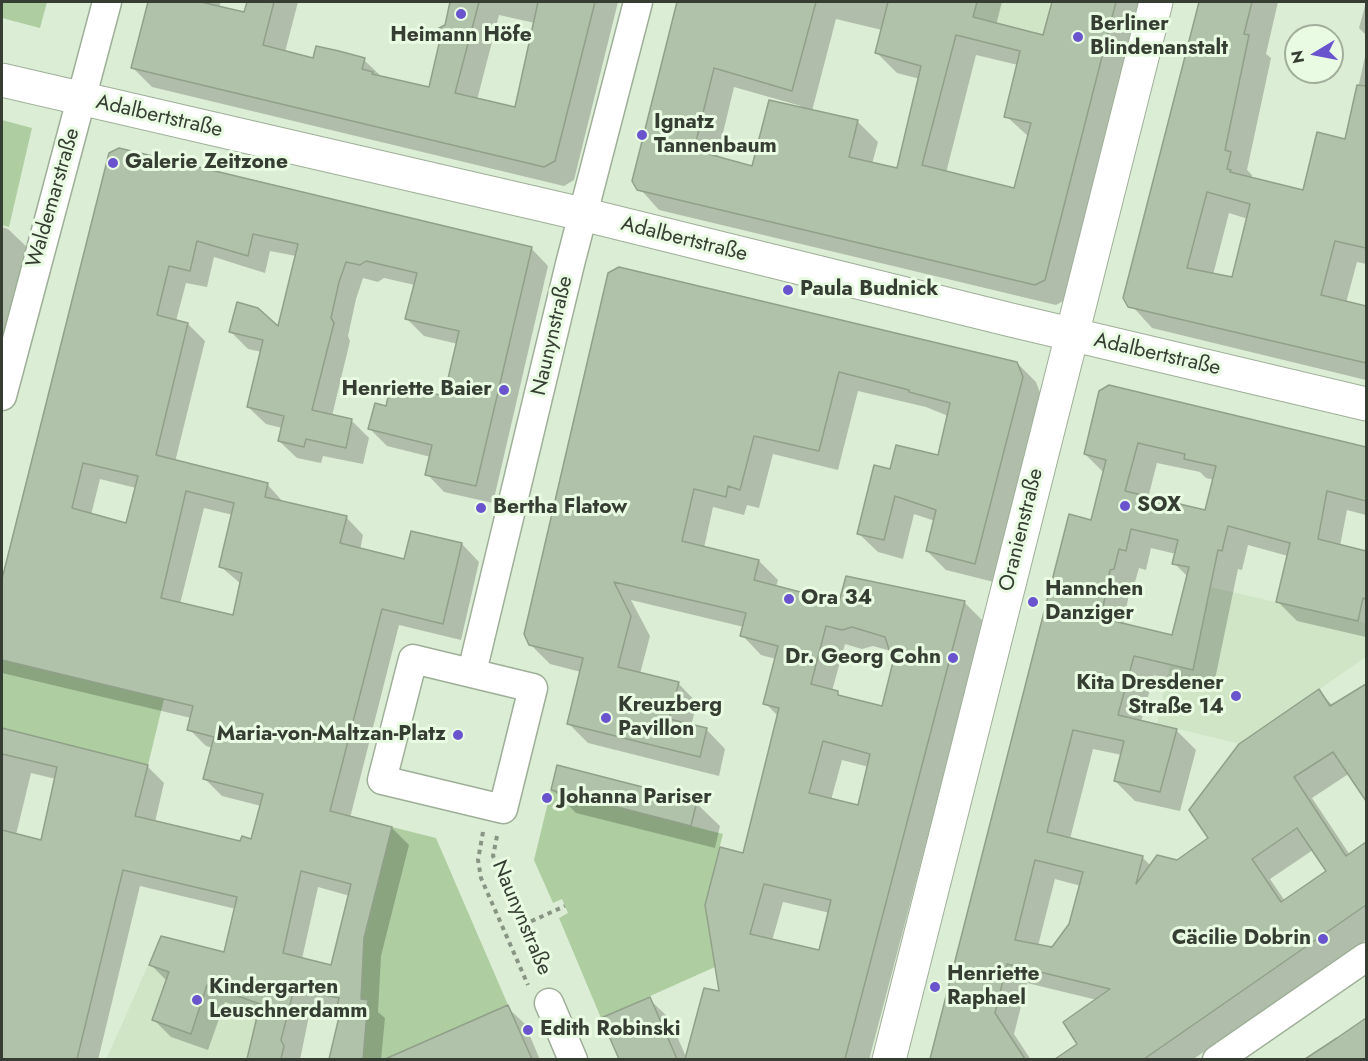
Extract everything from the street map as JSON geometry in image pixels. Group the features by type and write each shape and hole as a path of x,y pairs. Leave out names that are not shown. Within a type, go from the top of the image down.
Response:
{"street":[{"name":"Waldemarstraße","path":"2,396 107,2"},
{"name":"Naunynstraße","path":"472,672 582,214 638,2"},
{"name":"Oranienstraße","path":"889,1059 1156,2"},
{"name":"Adalbertstraße","path":"2,80 582,214 1072,335 1366,404"},
{"path":"413,659 533,688 503,809 382,780 413,659"},
{"path":"1216,1059 1366,957"},
{"name":"Naunynstraße","path":"539,996 573,1059"}],"path":[{"name":"Naunynstraße","path":"503,809 493,856 549,981 539,996"},
{"path":"483,835 478,860 481,878 539,996"},
{"path":"523,925 565,906"}],"shaded area":[{"path":"2,2 47,2 40,28 2,18"},
{"path":"909,2 1116,2 1098,71 904,22"},
{"path":"2,120 32,128 9,227 2,225"},
{"name":"Kita Dresdener Straße 14","path":"1211,587 1366,623 1366,657 1240,744 1157,724 1170,665 1193,670"},
{"path":"2,660 164,699 148,765 2,728"},
{"path":"551,790 723,834 705,904 715,967 601,1018 559,918 568,913 562,899 553,903 534,860"},
{"path":"392,827 436,838 508,1005 385,1059 360,1059 360,1021 368,1000 360,999 364,938"},
{"name":"Kindergarten Leuschnerdamm","path":"161,936 270,963 247,1059 106,1060"}],"building":[{"path":"148,2 201,2 244,12 247,2 274,2 263,45 313,58 316,46 339,51 365,58 362,69 373,72 372,74 429,87 439,44 436,39 439,28 445,25 450,2 479,2 455,93 515,107 538,2 595,2 555,161 544,167 131,68"},
{"path":"677,2 816,2 792,91 714,68 694,150 752,166 769,100 858,120 849,157 897,168 921,66 875,53 888,2 977,2 973,17 1043,35 1052,2 1116,2 1045,280 1035,285 637,190 632,181","holes":["956,35 1020,51 1004,117 1031,123 1014,188 922,165"]},
{"path":"1199,2 1252,2 1244,34 1249,35 1225,150 1231,152 1227,169 1231,170 1230,172 1303,190 1317,132 1345,139 1357,85 1366,86 1366,248 1335,241 1321,295 1366,306 1366,363 1128,307 1123,298","holes":["1207,192 1250,204 1232,277 1187,268"]},
{"path":"119,148 532,247 476,486 425,475 432,445 368,429 375,403 386,406 391,384 444,396 459,331 405,319 417,273 366,261 360,265 346,262 339,282 331,318 334,323 312,410 352,419 346,448 306,439 304,447 278,441 284,416 247,407 263,340 229,332 237,302 258,308 278,326 298,244 253,234 248,256 197,241 190,271 169,266 157,315 188,323 156,455 268,483 265,497 347,516 340,543 404,559 411,531 462,543 443,624 382,609 330,811 392,827 364,938 361,999 368,1000 363,1059 329,1059 339,1017 335,1016 339,998 294,989 281,1040 284,1046 281,1059 247,1059 260,1004 207,985 191,1034 152,1020 169,972 149,965 161,936 224,952 237,897 123,870 77,1059 2,1059 2,830 41,840 57,767 2,754 2,728 148,765 135,816 240,841 242,836 251,839 263,794 203,779 214,737 187,730 193,706 2,660 2,579 109,153","holes":["83,463 138,476 126,523 72,508","186,491 234,503 219,567 242,573 233,615 161,598","301,871 351,884 331,965 283,953"]},
{"path":"619,267 1017,362 1023,377 975,564 926,551 936,510 895,496 884,540 857,534 874,465 890,469 896,445 938,455 950,403 909,392 909,390 839,372 819,451 754,436 740,490 728,486 726,497 694,489 682,541 759,560 754,580 839,602 846,576 965,601 845,1059 685,1059 704,988 719,991 705,905 720,847 743,853 779,708 763,704 778,646 740,636 746,613 614,582 631,616 618,667 679,682 669,719 707,728 700,757 567,724 583,658 529,645 524,634 608,273","holes":["826,626 842,630 852,627 885,637 893,662 882,706 838,695 838,691 811,684","823,741 870,754 858,805 809,793","764,884 831,900 819,950 750,934"]},
{"path":"1109,385 1366,447 1366,501 1327,491 1318,539 1366,551 1366,599 1363,598 1358,621 1276,602 1290,543 1228,526 1222,551 1218,550 1193,670 1134,656 1118,715 1177,729 1160,792 1114,781 1124,741 1073,730 1047,832 1143,856 1136,884 1157,855 1177,860 1208,838 1189,810 1239,744 1319,689 1330,706 1366,684 1366,801 1333,752 1294,777 1346,856 1366,842 1366,905 1144,1059 1055,1059 1077,1044 1063,1022 1110,989 1007,964 995,1013 1025,1059 930,1059 1069,514 1091,520 1106,460 1084,454 1099,391","holes":["1138,443 1185,454 1184,459 1216,466 1205,510 1125,491","1131,529 1178,540 1172,564 1189,567 1172,635 1101,618 1110,570 1114,569 1119,549 1126,551","1297,828 1326,871 1281,902 1252,859","1035,860 1083,872 1069,924 1052,947 1015,940"]},
{"path":"557,765 697,801 691,826 551,790"},
{"path":"650,997 677,1059 619,1059 601,1018"},
{"path":"508,1005 532,1059 385,1059"},
{"path":"1366,1018 1366,1059 1305,1059 1337,1038"}],"place":[{"name":"Heimann Höfe","path":"461,14"},
{"name":"Berliner Blindenanstalt","path":"1078,37"},
{"name":"Ignatz Tannenbaum","path":"642,135"},
{"name":"Galerie Zeitzone","path":"113,163"},
{"name":"Paula Budnick","path":"788,290"},
{"name":"Henriette Baier","path":"504,390"},
{"name":"SOX","path":"1125,506"},
{"name":"Bertha Flatow","path":"481,508"},
{"name":"Ora 34","path":"789,599"},
{"name":"Hannchen Danziger","path":"1033,602"},
{"name":"Dr. Georg Cohn","path":"953,658"},
{"name":"Kita Dresdener Straße 14","path":"1236,696"},
{"name":"Kreuzberg Pavillon","path":"606,718"},
{"name":"Maria-von-Maltzan-Platz","path":"458,735"},
{"name":"Johanna Pariser","path":"547,798"},
{"name":"Cäcilie Dobrin","path":"1323,939"},
{"name":"Henriette Raphael","path":"935,987"},
{"name":"Kindergarten Leuschnerdamm","path":"197,1000"},
{"name":"Edith Robinski","path":"528,1030"}]}
